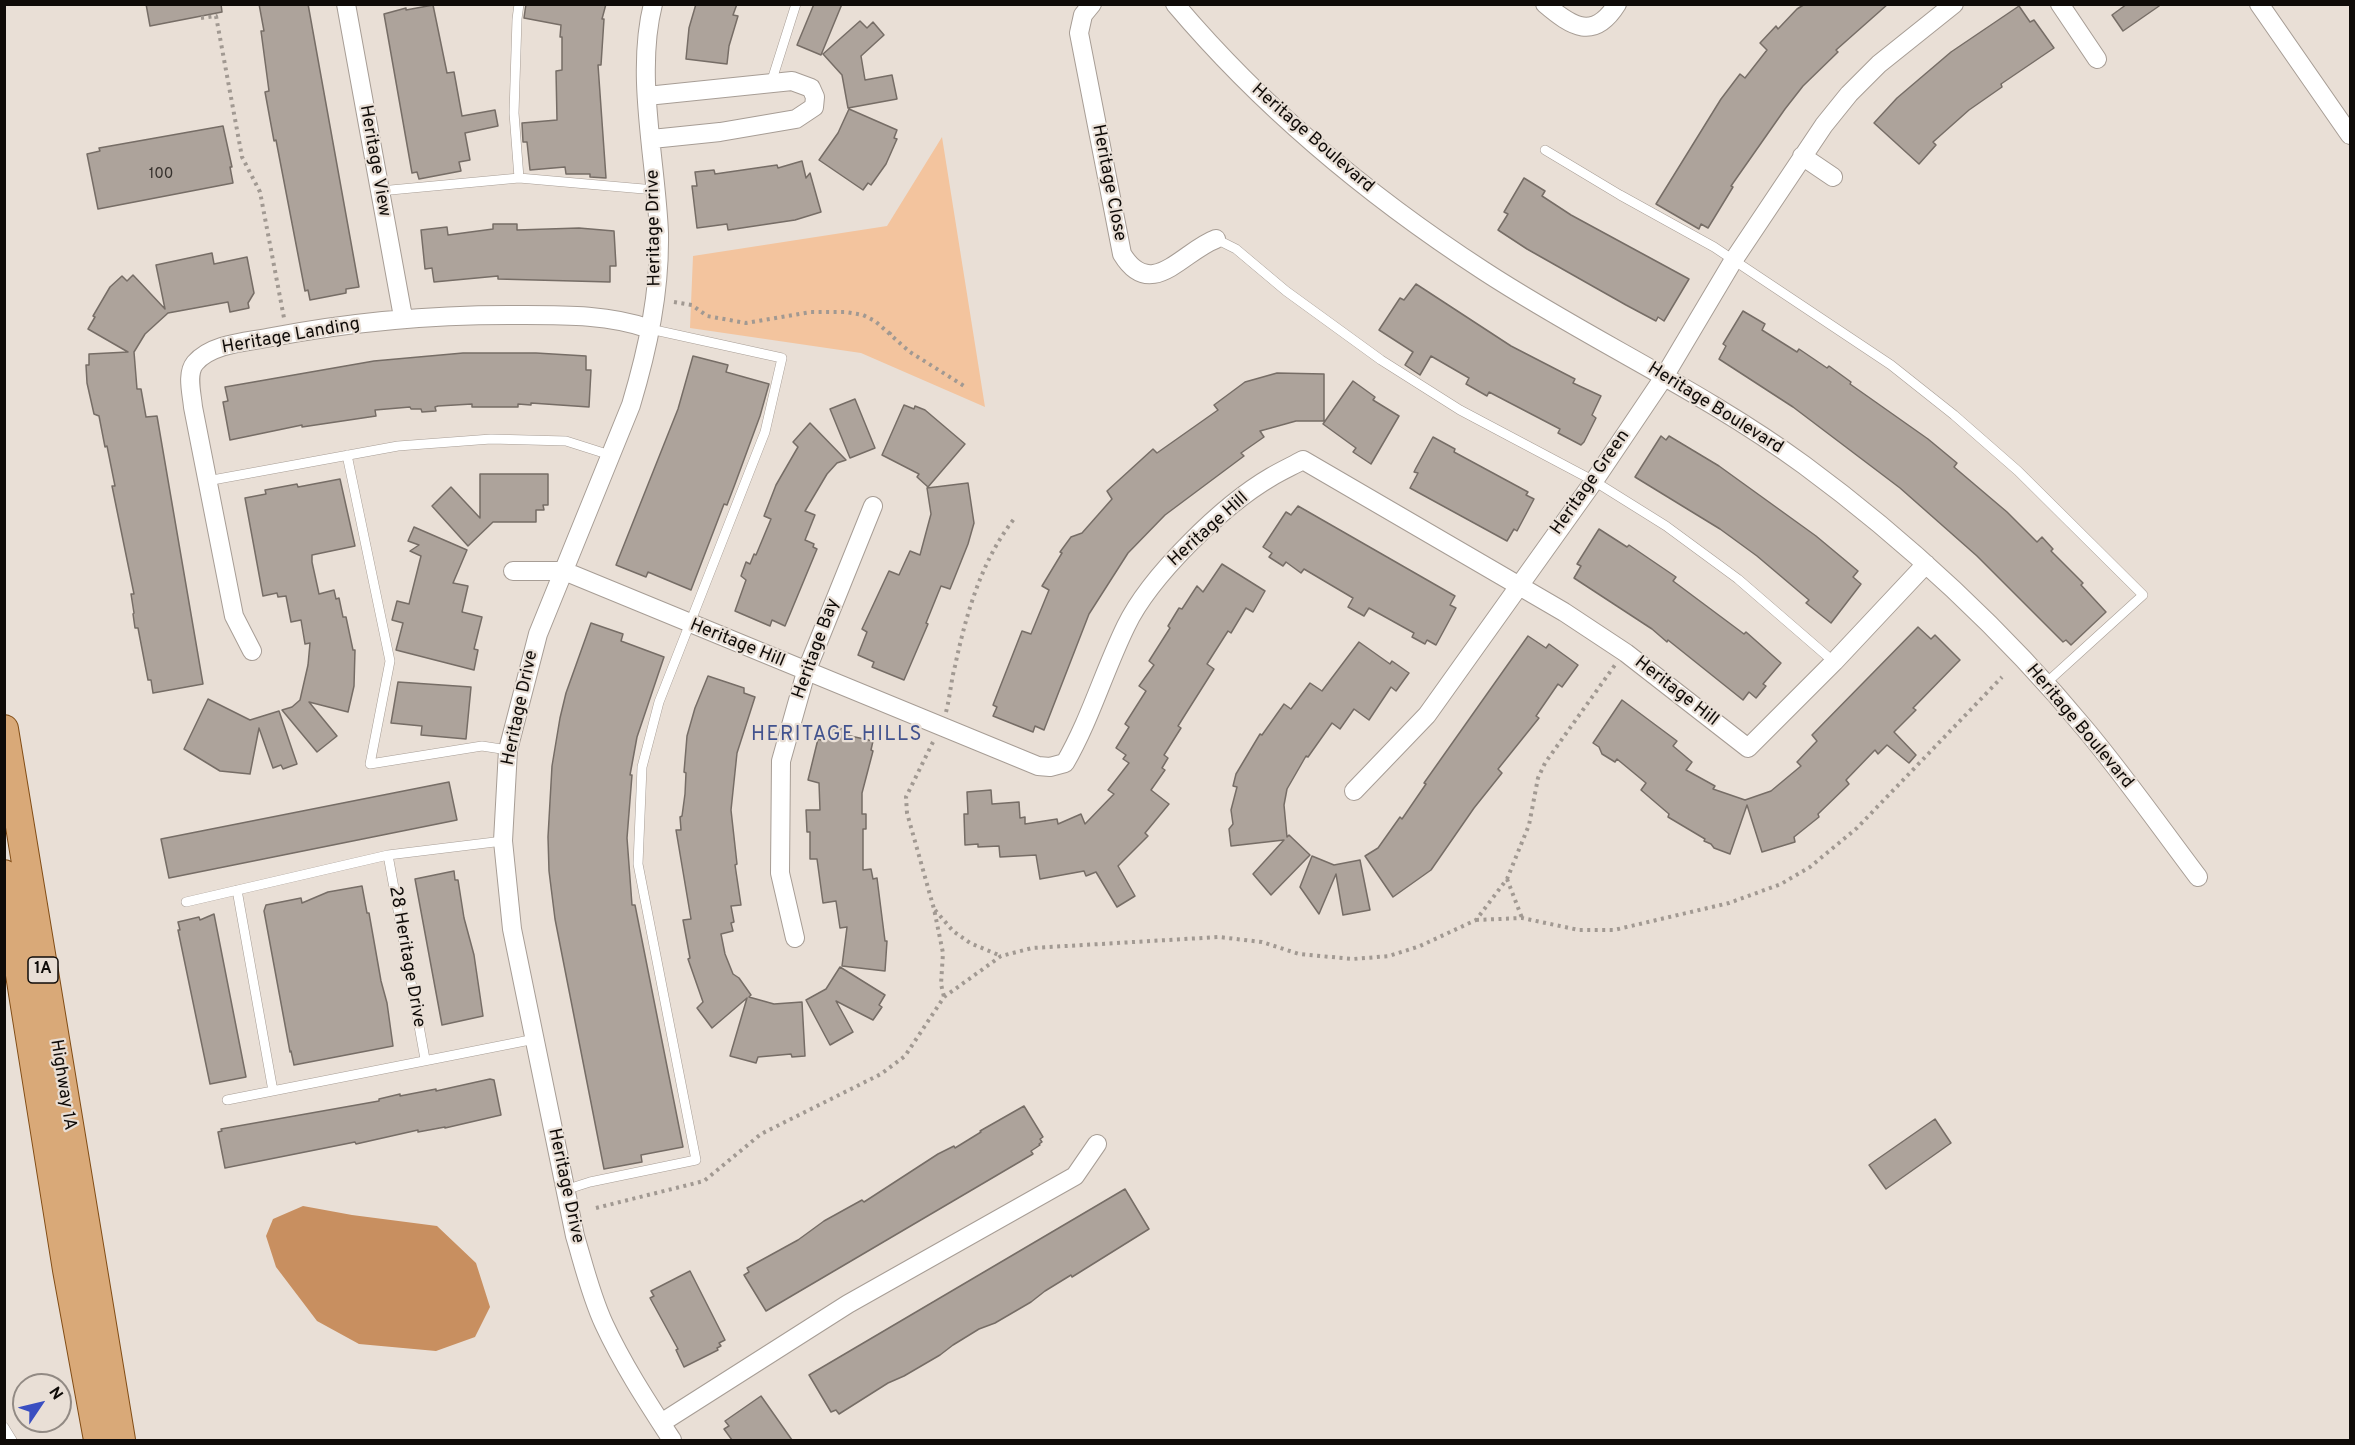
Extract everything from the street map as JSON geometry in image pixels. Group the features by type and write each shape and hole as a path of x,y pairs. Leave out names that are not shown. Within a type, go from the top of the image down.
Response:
{"main road":[{"name":"Highway 1A","path":"4,729 121,1440"},
{"name":"Highway 1A","path":"4,874 65,1258 98,1440"}],"street":[{"name":"Heritage View","path":"346,4 403,317"},
{"name":"Heritage Drive","path":"653,4 647,27 647,96 652,139 659,270 651,329 631,405 538,634 508,750 503,841 512,929 565,1190 583,1265 603,1323 622,1360 672,1440"},
{"name":"Heritage Close","path":"1092,4 1083,15 1079,33 1122,255 1137,272 1154,275 1216,239"},
{"name":"Heritage Boulevard","path":"1175,4 1263,97 1313,143 1382,200 1484,271 1732,417 1802,464 1926,564 2045,684 2087,731 2198,877"},
{"path":"1545,4 1573,25 1584,28 1605,20 1617,4"},
{"name":"Heritage Green","path":"1354,791 1427,715 1594,481 1664,377 1733,261 1802,156 1849,94 1908,39 1954,4"},
{"path":"2060,4 2097,59"},
{"path":"2259,4 2350,135"},
{"path":"647,96 792,81 812,88 815,97 814,107 796,119 720,132 652,139"},
{"path":"1802,156 1833,177"},
{"name":"Heritage Landing","path":"252,651 234,616 191,389 190,378 194,364 205,355 222,347 285,334 403,317 476,314 582,316 626,320 651,329"},
{"name":"Heritage Hill","path":"513,571 564,571 690,625 1038,766 1050,767 1065,764 1080,735 1127,624 1157,578 1220,515 1270,477 1303,460 1406,522 1520,585 1626,653 1748,748 1834,662 1926,564"},
{"name":"Heritage Bay","path":"795,938 780,873 780,761 806,672 873,506"},
{"path":"661,1423 848,1304 1074,1176 1097,1144"}],"lane":[{"path":"519,4 514,112 519,178"},
{"path":"771,83 796,4"},
{"path":"1545,150 1713,247 1891,365 1954,415 2018,471 2142,596 2045,684"},
{"path":"380,190 519,178 655,190"},
{"path":"1216,239 1236,249 1286,291 1381,360 1460,410 1594,481 1666,526 1738,579 1834,662"},
{"path":"565,1190 590,1182 696,1160 638,864 642,767 659,702 765,432 782,358 651,329"},
{"path":"207,481 398,446 491,439 566,441 610,455"},
{"path":"347,455 390,661 370,764 482,746 508,750"},
{"path":"186,902 388,855 503,841"},
{"name":"28 Heritage Drive","path":"388,855 425,1059"},
{"path":"237,891 273,1091"},
{"path":"227,1100 535,1039"},
{"path":"4,1427 12,1440"}],"path":[{"path":"201,18 216,16 242,157 260,192 285,334"},
{"path":"674,302 692,304 707,316 746,323 811,312 846,312 863,315 875,321 910,352 964,386"},
{"path":"889,334 892,329"},
{"path":"946,713 954,669 973,596 1003,533 1014,519"},
{"path":"1476,920 1507,879 1528,825 1538,778 1545,762 1615,665"},
{"path":"596,1208 704,1181 760,1134 882,1074 905,1056 944,997 1001,956 1032,948 1219,937 1263,942 1299,954 1353,959 1380,957 1420,946 1476,920 1522,918 1579,930 1614,930 1729,903 1781,884 1810,867 1857,828 2002,677"},
{"path":"934,740 906,797 907,813 934,909 943,953 941,984 944,997"},
{"path":"1507,879 1522,918"},
{"path":"934,909 953,931 970,944 1001,956"}],"shaded area":[{"path":"942,137 985,407 861,353 690,328 693,256 887,226"},
{"path":"303,1206 437,1226 476,1263 490,1307 475,1337 436,1351 359,1344 317,1321 276,1267 266,1236 273,1219"}],"building":[{"path":"146,4 221,4 222,12 150,26"},
{"path":"259,4 308,4 359,287 346,289 346,293 310,300 308,290 305,291 265,92 269,91 261,31 264,31"},
{"path":"526,4 606,4 602,19 604,19 601,65 598,65 606,178 590,177 590,174 566,174 565,167 530,170 527,142 523,142 522,123 557,120 556,71 562,70 562,37 560,37 561,25 524,18"},
{"path":"696,4 737,4 733,15 738,16 729,46 727,64 686,59 689,28"},
{"path":"814,4 842,4 821,55 797,45"},
{"path":"1805,4 1888,4 1836,50 1838,52 1803,86 1731,186 1733,187 1708,228 1701,224 1699,229 1656,204 1721,99 1740,74 1745,78 1767,50 1760,43 1776,26 1778,29"},
{"path":"2127,4 2162,4 2123,31 2112,15"},
{"path":"433,5 447,73 454,72 462,116 495,110 498,126 465,133 470,160 459,162 461,171 419,179 417,172 412,173 384,14 406,8 406,10"},
{"path":"2019,6 2030,22 2034,20 2054,48 2001,84 2002,87 1969,110 1933,142 1936,145 1919,164 1874,123 1897,98 1951,52"},
{"path":"860,21 867,28 873,22 884,35 861,56 865,80 892,75 897,99 848,108 842,75 823,54"},
{"path":"849,109 897,130 894,138 897,139 886,164 871,185 868,183 863,190 819,160 838,133"},
{"path":"223,126 233,183 98,209 87,154 100,151 99,148"},
{"path":"802,161 806,178 810,173 821,212 795,220 728,230 727,224 697,228 692,186 697,186 695,172 714,170 715,174 777,165 778,168"},
{"path":"1524,178 1545,191 1542,196 1571,215 1689,279 1664,321 1658,317 1656,321 1626,305 1498,230 1508,214 1504,212"},
{"path":"493,224 517,224 517,230 579,228 614,231 616,266 610,266 610,282 498,279 498,276 434,282 432,268 425,269 421,230 447,227 448,235 493,229"},
{"path":"212,253 214,264 247,257 254,293 248,303 249,308 230,312 228,302 168,313 145,334 134,352 137,389 141,389 146,417 157,416 203,684 153,693 151,680 148,680 138,628 135,628 131,594 134,594 112,486 115,486 107,446 105,447 99,416 94,414 87,383 86,365 89,365 89,354 128,352 88,329 110,287 122,276 127,281 133,275 165,309 156,265"},
{"path":"1416,284 1511,346 1575,379 1573,383 1601,396 1592,415 1596,418 1584,442 1581,445 1558,433 1560,429 1489,392 1487,396 1466,384 1469,378 1431,356 1420,375 1405,365 1413,352 1379,330 1400,298 1404,300"},
{"path":"1743,311 1765,324 1762,330 1797,352 1799,349 1827,368 1829,366 1957,463 1954,467 2007,512 2037,542 2042,537 2053,549 2051,551 2083,583 2081,585 2106,612 2071,645 2066,640 2063,642 1977,556 1900,488 1793,407 1719,359 1726,346 1723,344"},
{"path":"463,353 586,356 586,370 591,370 589,407 531,403 531,405 518,404 518,407 472,407 472,404 438,406 435,407 436,411 422,412 421,409 410,407 375,410 376,416 302,427 302,425 230,440 223,402 228,401 225,387 374,361"},
{"path":"693,356 728,365 726,372 769,384 735,484 727,505 724,504 691,590 648,572 646,577 616,565 678,409"},
{"path":"1277,373 1324,374 1324,421 1296,421 1260,431 1264,437 1241,453 1244,456 1165,515 1128,553 1089,614 1044,730 1035,726 1033,732 993,716 997,707 993,705 1022,631 1031,634 1049,590 1042,586 1062,553 1060,552 1071,537 1082,533 1112,499 1107,491 1153,449 1157,453 1218,410 1214,405 1245,382"},
{"path":"1353,381 1375,397 1373,400 1399,416 1371,464 1353,452 1356,448 1323,424"},
{"path":"855,399 875,448 850,458 830,409"},
{"path":"904,405 925,410 965,444 928,487 917,477 919,474 882,455"},
{"path":"810,423 846,460 837,463 827,474 805,511 815,515 805,540 814,544 813,547 817,549 785,626 772,620 770,626 735,611 746,580 741,576 746,562 750,564 754,554 756,555 771,519 764,516 776,485 798,447 793,442"},
{"path":"1661,436 1666,440 1669,436 1719,466 1816,536 1858,571 1853,577 1861,584 1831,623 1806,603 1809,600 1757,556 1720,529 1635,477"},
{"path":"1433,437 1455,449 1454,452 1528,492 1526,495 1534,499 1517,531 1514,529 1507,541 1410,488 1418,473 1414,472"},
{"path":"480,474 548,474 548,505 543,505 544,510 536,510 536,522 493,522 468,546 432,506 451,487 480,518"},
{"path":"340,479 355,546 312,555 312,562 319,594 334,590 336,599 339,598 343,617 346,617 353,650 355,650 354,686 348,712 309,702 337,736 317,752 282,710 292,707 300,700 308,665 310,643 305,644 301,620 291,622 286,596 278,597 277,593 263,596 245,498 266,494 265,490 297,484 298,487"},
{"path":"968,483 974,523 968,544 950,589 941,586 926,623 928,624 904,680 872,667 874,662 858,655 867,632 862,629 889,571 899,575 910,551 920,555 931,514 927,488"},
{"path":"1298,506 1455,596 1450,605 1456,608 1436,645 1427,640 1425,644 1412,637 1414,633 1369,608 1364,616 1348,607 1353,598 1304,569 1301,573 1286,562 1283,566 1269,557 1272,553 1263,547 1286,512 1291,515"},
{"path":"414,527 467,550 453,583 468,586 462,612 482,617 474,649 478,650 474,670 396,650 403,623 392,620 397,601 409,604 421,556 410,551 419,545 408,541"},
{"path":"1599,529 1627,547 1629,545 1676,577 1673,581 1744,634 1746,632 1781,663 1763,684 1766,686 1756,698 1749,692 1743,700 1668,640 1667,642 1652,629 1574,578 1581,566 1577,564"},
{"path":"1222,564 1265,591 1253,612 1246,608 1231,633 1228,631 1207,664 1214,669 1178,726 1181,728 1164,755 1168,758 1162,768 1165,770 1151,790 1169,804 1145,833 1148,836 1118,866 1135,896 1117,907 1096,872 1086,876 1084,871 1040,879 1036,855 1000,857 999,846 965,845 964,814 968,814 967,792 991,790 992,804 1019,802 1020,818 1025,817 1025,824 1057,819 1058,824 1081,814 1085,824 1114,794 1108,790 1129,763 1123,759 1126,755 1116,748 1129,727 1125,724 1146,691 1139,686 1154,665 1149,661 1170,628 1168,626 1179,608 1182,609 1197,586 1203,592"},
{"path":"591,623 623,634 621,641 664,657 637,737 630,775 632,775 627,838 632,905 635,905 683,1147 641,1155 642,1162 604,1169 555,919 549,871 548,837 552,766 560,718 566,693"},
{"path":"1918,627 1931,639 1935,635 1960,660 1913,708 1916,710 1894,732 1916,755 1909,763 1887,745 1878,754 1875,750 1846,780 1849,784 1818,814 1819,817 1794,837 1795,842 1762,852 1747,805 1730,854 1714,848 1704,841 1705,839 1668,817 1669,814 1641,790 1646,783 1617,759 1615,762 1602,754 1599,747 1593,743 1622,700 1677,741 1673,746 1692,762 1686,770 1715,786 1713,789 1745,800 1771,791 1801,766 1797,762 1817,741 1812,735"},
{"path":"1528,636 1546,648 1549,644 1578,665 1562,687 1558,684 1536,716 1539,718 1498,769 1502,773 1474,808 1431,870 1393,897 1365,856 1378,848 1400,817 1402,819 1426,784 1424,783"},
{"path":"1359,642 1390,664 1392,661 1409,673 1396,691 1391,687 1369,720 1354,709 1340,729 1332,723 1308,757 1306,756 1287,789 1284,805 1287,837 1289,835 1310,855 1271,895 1253,874 1284,840 1231,846 1229,829 1233,824 1231,810 1237,787 1233,786 1236,774 1260,734 1262,735 1284,704 1291,709 1310,683 1322,691"},
{"path":"708,676 744,688 744,693 755,697 737,753 731,810 741,905 731,906 733,931 721,934 725,954 733,974 739,978 751,995 749,997 774,1004 802,1002 805,1056 792,1057 791,1054 758,1057 756,1063 730,1056 747,998 712,1028 697,1008 703,1002 688,959 690,958 683,920 691,919 676,830 681,830 680,817 685,794 687,736"},
{"path":"398,682 471,687 466,739 421,735 422,726 391,723"},
{"path":"208,699 250,720 279,711 297,764 283,769 281,765 273,768 259,728 250,774 220,771 184,749"},
{"path":"831,726 847,730 846,735 873,741 871,750 873,751 862,793 862,814 866,814 866,829 863,829 863,870 871,869 873,879 877,878 885,941 887,941 885,971 842,966 847,927 840,928 836,901 823,903 817,859 810,859 810,832 807,832 806,810 820,810 819,783 808,780 818,739 821,740 822,735 829,736"},
{"path":"449,782 457,820 169,878 161,839"},
{"path":"1312,856 1334,865 1360,860 1370,910 1343,915 1336,874 1319,914 1300,887"},
{"path":"454,871 455,880 458,880 464,918 474,955 483,1016 442,1025 415,879"},
{"path":"362,886 387,1003 393,1046 294,1065 264,911 266,905 301,898 302,903 328,892"},
{"path":"214,914 246,1077 210,1084 178,922 199,917 200,920"},
{"path":"840,967 885,995 879,1005 882,1007 873,1020 836,1001 853,1032 830,1045 806,1000 826,989"},
{"path":"494,1080 501,1115 445,1128 418,1132 418,1130 225,1168 218,1132 222,1131 221,1129 379,1101 379,1099 400,1094 400,1096 436,1089 436,1091"},
{"path":"1024,1106 1043,1137 1040,1139 1042,1142 1040,1145 1031,1151 1033,1154 766,1311 744,1275 749,1272 747,1268 798,1240 824,1221 862,1200 864,1202 938,1154 954,1146 955,1148"},
{"path":"1935,1119 1951,1143 1886,1189 1869,1165"},
{"path":"1125,1189 1149,1229 1072,1277 1071,1275 1045,1291 1031,1302 995,1323 979,1329 940,1355 888,1383 839,1414 836,1410 831,1412 809,1375"},
{"path":"690,1271 725,1340 719,1343 721,1346 717,1348 718,1350 684,1367 676,1350 678,1349 650,1298 654,1296 651,1291"},
{"path":"761,1396 792,1440 732,1440 724,1429 729,1426 725,1421"}],"district":[{"name":"HERITAGE HILLS","path":"837,736"}]}
